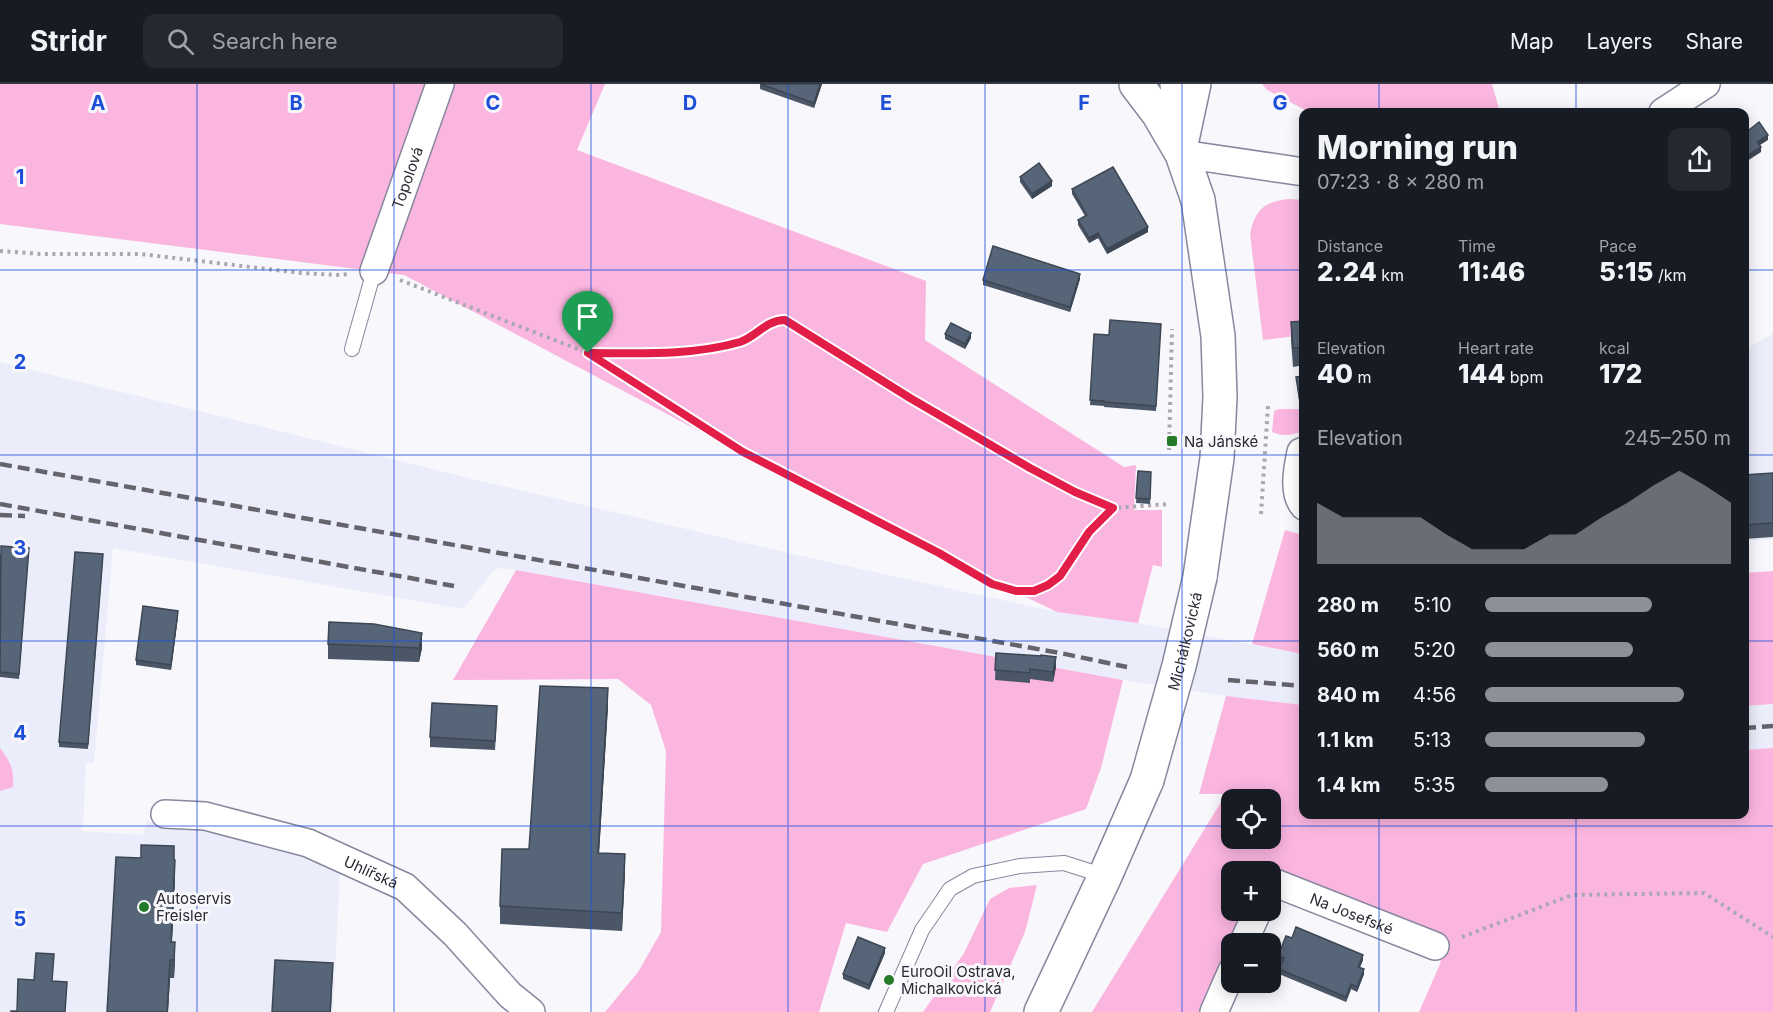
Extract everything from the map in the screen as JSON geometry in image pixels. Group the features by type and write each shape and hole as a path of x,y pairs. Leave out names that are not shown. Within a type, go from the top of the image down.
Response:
{"street":[{"name":"Topolová","path":"374,271 440,84"},
{"name":"Michálkovická","path":"1041,1012 1147,780 1179,666 1200,576 1217,459 1220,397 1218,336 1198,200 1182,154 1158,113 1136,84"},
{"path":"1174,84 1182,154"},
{"path":"1182,154 1197,84"},
{"path":"1669,108 1706,84"},
{"path":"1182,154 1299,171"},
{"path":"1299,462 1296,477 1299,496"},
{"name":"Uhlířská","path":"165,814 205,816 308,843 405,887 455,934 510,994 531,1012"},
{"name":"Na Josefské","path":"1281,885 1435,946"},
{"path":"1214,1012 1222,993"}],"lane":[{"path":"352,348 374,271"},
{"path":"886,1012 922,930 950,889 973,876 1020,866 1064,864 1105,876"}],"path":[{"path":"0,251 42,254 141,254 301,273 337,275 374,271 420,286 588,353 743,452 939,553 992,584 1016,591 1034,591 1060,576 1089,532 1113,508"},
{"path":"588,353 657,353 713,347 743,341 775,321 785,320 910,398 1075,492 1113,508 1170,504"},
{"path":"1169,450 1172,329"},
{"path":"1261,514 1268,405"},
{"path":"1435,946 1572,895 1704,893 1773,937"}],"shaded area":[{"path":"0,84 605,84 577,150 926,281 925,340 1124,467 1136,465 1134,510 1162,510 1162,567 1153,565 1138,623 1057,612 879,526 404,275 0,224"},
{"path":"1262,84 1492,84 1499,108 1301,108 1267,90"},
{"path":"1281,200 1299,200 1299,336 1263,340 1250,234 1258,212 1268,204"},
{"path":"1773,334 1773,539 1749,541 1749,347"},
{"path":"0,362 477,480 797,555 1057,612 1138,623 1299,653 1299,705 1123,680 516,570 496,568 463,609 113,548 94,763 86,763 82,831 143,835 147,821 222,833 290,850 340,869 333,1012 0,1012"},
{"path":"1299,409 1299,432 1280,435 1272,432 1274,411"},
{"path":"1285,530 1299,534 1299,653 1252,644"},
{"path":"516,570 1123,680 1101,768 1086,809 923,864 887,932 846,923 819,1012 605,1012 638,972 661,932 666,751 651,705 618,679 453,680"},
{"path":"1773,571 1773,704 1749,706 1749,573"},
{"path":"1226,696 1299,705 1299,819 1749,819 1749,750 1773,748 1773,1012 1419,1012 1440,964 1444,942 1281,877 1281,861 1221,861 1221,921 1239,921 1233,933 1221,933 1221,962 1199,1012 1092,1012 1221,802 1221,849 1281,849 1281,789 1221,789 1221,794 1199,794"},
{"path":"1773,704 1773,748 1749,750 1749,706"},
{"path":"0,748 11,766 13,787 0,791"},
{"path":"1037,885 1025,932 990,1012 923,1012 964,953 990,899 1009,888"}],"building":[{"path":"760,84 820,84 814,103"},
{"path":"1759,122 1768,135 1757,142 1761,147 1749,155 1749,130"},
{"path":"1039,163 1052,181 1032,194 1020,177"},
{"path":"1113,167 1148,227 1107,249 1098,233 1089,238 1078,220 1087,215 1072,189"},
{"path":"993,246 1080,274 1070,307 983,280"},
{"path":"1110,320 1161,324 1156,406 1090,400 1094,334 1109,335"},
{"path":"1299,321 1299,347 1293,348 1291,322"},
{"path":"951,323 971,333 965,344 945,334"},
{"path":"1296,377 1299,377 1299,396"},
{"path":"1138,471 1151,472 1150,499 1136,498"},
{"path":"1773,473 1773,523 1749,525 1749,475"},
{"path":"1,546 29,548 19,674 0,672"},
{"path":"75,552 103,554 88,744 59,742"},
{"path":"143,606 178,611 171,665 136,660"},
{"path":"329,622 374,624 422,633 419,648 328,644"},
{"path":"996,653 1056,657 1053,672 1030,669 1030,673 995,670"},
{"path":"540,686 608,688 598,853 625,854 622,913 500,906 502,849 529,849"},
{"path":"432,703 497,706 495,741 430,737"},
{"path":"141,845 174,846 171,942 175,942 174,960 170,960 167,1012 107,1012 116,857 141,858"},
{"path":"1296,927 1363,955 1358,967 1364,969 1357,987 1351,984 1346,997 1281,970 1284,958 1281,957 1281,948 1286,936 1292,938"},
{"path":"858,937 885,948 869,985 843,974"},
{"path":"36,953 54,954 52,981 67,982 65,1012 11,1012 17,1011 18,979 34,980"},
{"path":"275,960 333,963 330,1012 272,1012"}],"railway":[{"path":"0,464 1060,653 1127,667"},
{"path":"0,504 454,586"},
{"path":"0,515 25,516"},
{"path":"1228,680 1299,686"},
{"path":"1749,728 1773,726"}],"place":[{"name":"Na Jánské","path":"1172,441"},
{"name":"Autoservis Freisler","path":"144,907"},
{"name":"EuroOil Ostrava, Michalkovická","path":"889,980"}],"route":[{"path":"785,320 910,398 1030,468 1075,492 1113,508 1089,532 1060,576 1048,585 1034,591 1016,591 992,584 939,553 743,452 588,353 657,353 713,347 743,341 775,321 785,320"}]}
